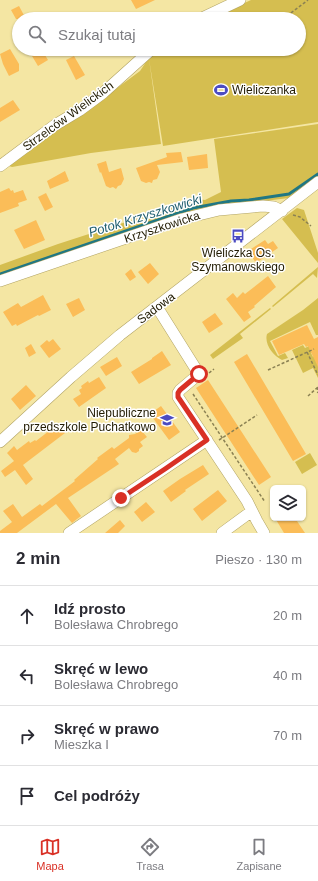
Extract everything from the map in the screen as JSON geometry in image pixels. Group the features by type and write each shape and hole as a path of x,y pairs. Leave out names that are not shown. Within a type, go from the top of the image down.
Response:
{"street":[{"path":"215,12 240,0"},
{"name":"Strzelców Wielickich","path":"0,166 55,125 80,110 103,93 144,56"},
{"name":"Sadowa","path":"0,442 98,353 157,306 285,212 318,182"},
{"name":"Krzyszkowicka","path":"0,281 200,214 219,210 264,206 274,207 285,212"},
{"path":"157,306 199,374 180,390 178,397 247,501 264,533"},
{"path":"69,533 207,440"},
{"path":"222,533 252,511"}],"path":[{"path":"292,12 308,0"},
{"path":"285,212 300,217 311,226"},
{"path":"307,347 318,375"},
{"path":"268,370 291,358 314,349"},
{"path":"318,387 316,391 318,393"},
{"path":"308,396 318,387"},
{"path":"193,394 265,502"},
{"path":"219,440 257,415"}],"shaded area":[{"path":"251,0 318,0 318,122 163,146 149,59 161,144 91,153 12,167 6,165 89,109 140,71 148,59 152,56 306,56 306,12 225,12"},
{"path":"318,124 318,176 289,198 206,208 0,276 0,265 58,244 197,199 205,200 221,192 214,139"},
{"path":"297,208 304,210 318,253 318,263 282,219"},
{"path":"318,267 317,278 313,274 273,307 272,306"},
{"path":"318,298 318,335 316,335 310,322 270,341 278,356 285,353 288,358 282,360 273,353 268,346 266,338 267,334"},
{"path":"270,308 271,309 240,334 243,338 213,359 210,355"},
{"path":"303,345 305,348 309,346 315,351 311,353 313,357 316,356 318,359 318,378 313,368 303,373 292,350"},
{"path":"310,453 317,465 302,474 295,462"}],"building":[{"path":"131,0 155,0 136,9"},
{"path":"19,6 22,12 12,12 11,10"},
{"path":"10,49 12,56 14,56 19,64 19,71 9,76 0,54"},
{"path":"32,56 46,56 48,60 38,66"},
{"path":"74,56 85,75 76,80 66,60"},
{"path":"13,100 20,110 0,122 0,108"},
{"path":"181,152 183,162 157,165 160,172 157,179 153,180 152,183 141,181 136,168 167,157 166,153"},
{"path":"207,154 208,168 189,170 187,157"},
{"path":"106,161 109,172 121,168 124,179 121,185 116,189 106,186 101,172 100,173 97,164"},
{"path":"65,171 69,181 50,189 47,181"},
{"path":"9,188 11,191 13,190 14,193 23,190 27,200 18,203 19,206 0,213 0,192"},
{"path":"46,193 53,207 45,211 38,197"},
{"path":"36,220 45,240 24,249 14,230"},
{"path":"265,240 268,244 273,241 278,248 256,263 248,251"},
{"path":"150,263 159,274 148,284 138,272"},
{"path":"131,269 136,277 130,281 125,274"},
{"path":"268,276 276,287 248,312 251,317 244,322 226,299 233,293 237,298 243,292 245,294"},
{"path":"43,295 51,310 17,326 16,324 12,326 3,312 18,303 21,307"},
{"path":"79,298 85,310 73,317 66,304"},
{"path":"215,313 223,324 209,333 202,322"},
{"path":"307,325 314,339 318,337 318,367 308,346 306,347 304,344 279,355 272,341"},
{"path":"53,339 61,349 49,358 40,346 47,340 49,342"},
{"path":"31,344 36,353 29,357 25,348"},
{"path":"162,351 171,365 139,384 131,372"},
{"path":"247,354 306,454 293,461 234,362"},
{"path":"117,357 122,366 106,376 100,367"},
{"path":"99,377 106,388 79,407 73,399 81,394 79,390 82,388 81,386 88,381 89,383"},
{"path":"208,380 271,477 259,485 196,388"},
{"path":"26,385 36,396 20,410 11,399"},
{"path":"161,406 180,432 169,440 150,414"},
{"path":"58,424 65,433 23,465 33,479 26,485 15,470 5,477 1,471 14,461 7,453 14,446 17,450 29,441 30,443 35,440 36,441"},
{"path":"141,430 147,437 140,442 143,446 139,449 139,451 136,453 132,452 129,448 115,459 119,464 68,498 81,516 72,523 56,504 17,533 0,533 0,531 12,522 3,511 13,504 22,517 40,504 42,506 75,481 74,480 98,459 97,458 112,447 114,449 129,438 129,435 135,434"},
{"path":"203,465 209,474 185,490 186,491 171,502 163,491"},
{"path":"218,490 227,501 202,521 193,509"},
{"path":"146,502 155,512 142,522 134,512"},
{"path":"120,520 125,526 118,533 105,533"},
{"path":"277,521 297,521 305,533 284,533"}],"waterway":[{"name":"Potok Krzyszkowicki","path":"0,274 193,208 231,201 289,194 318,174"}],"place":[{"name":"Wieliczanka","path":"221,90"},
{"name":"Wieliczka Os. Szymanowskiego","path":"238,236"},
{"name":"Niepubliczne przedszkole Puchatkowo","path":"167,420"}],"route":[{"path":"121,498 207,440 178,397 180,390 199,374"}]}
